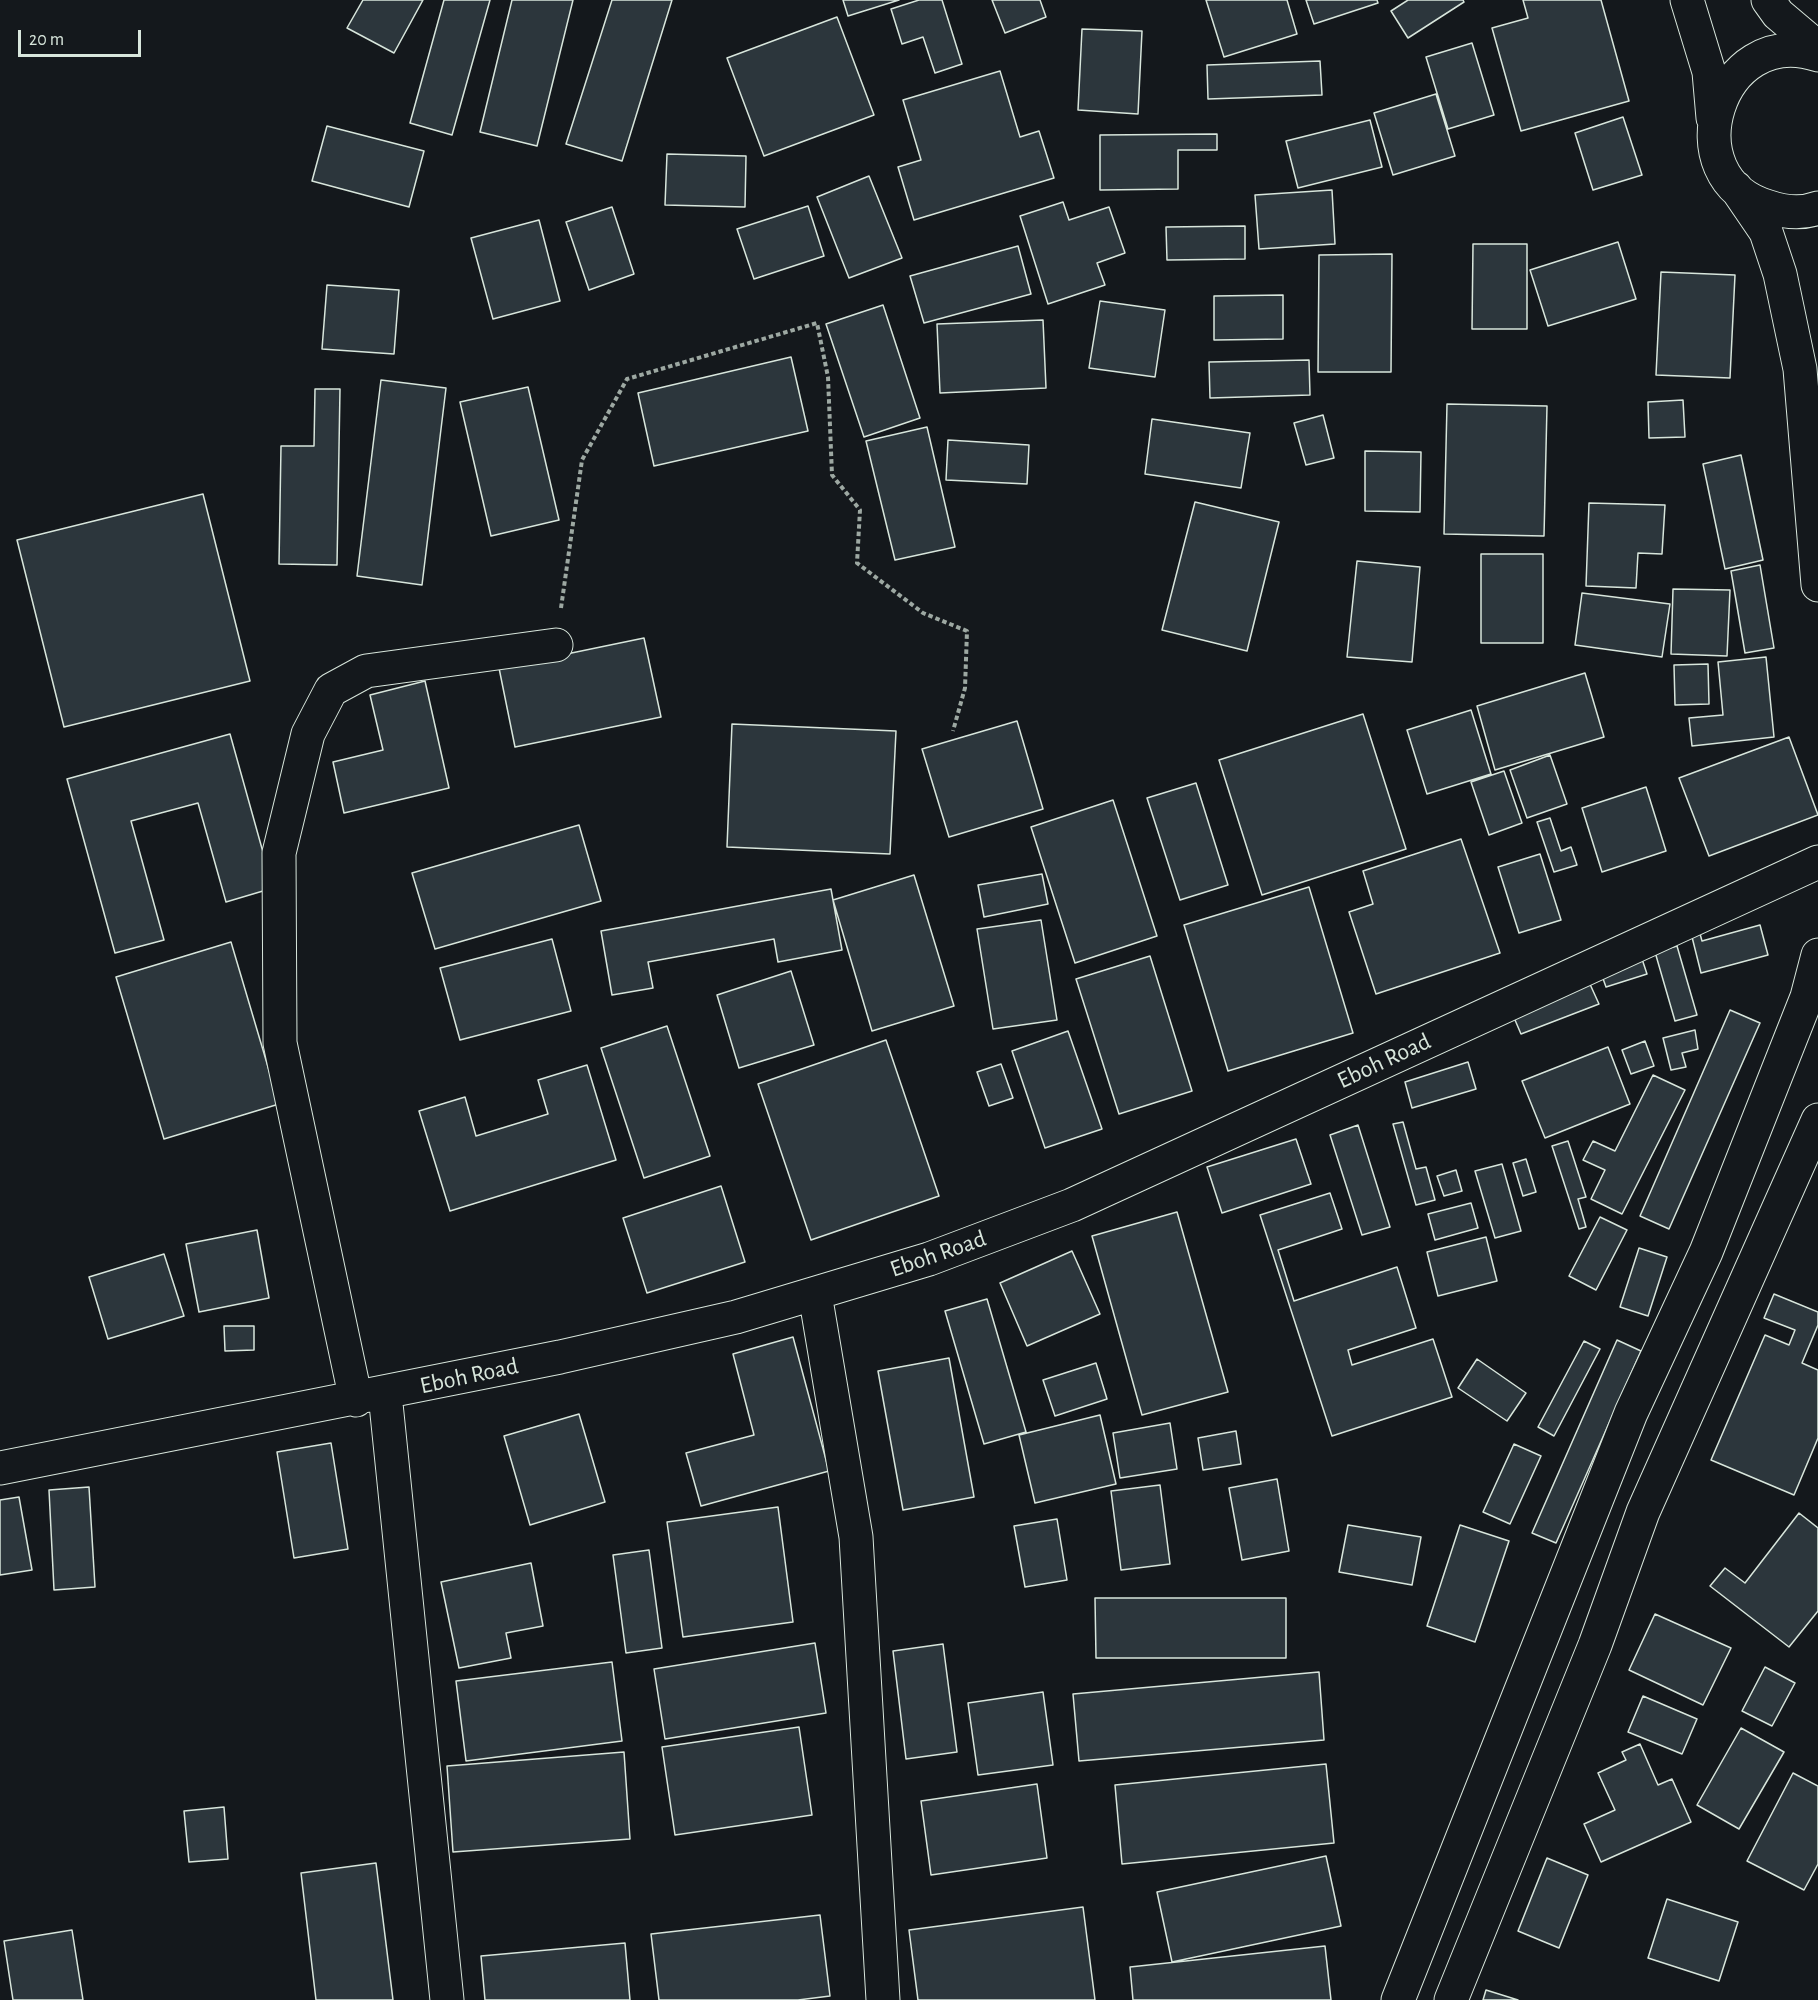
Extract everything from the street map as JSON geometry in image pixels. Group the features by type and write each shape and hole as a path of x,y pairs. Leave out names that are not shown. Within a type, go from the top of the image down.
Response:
{"street":[{"path":"1687,0 1709,72 1713,146 1721,168 1766,232 1780,274 1800,369 1818,585"},
{"path":"1768,0 1778,14 1818,48"},
{"path":"1713,121 1721,96 1736,75 1757,59 1782,51 1808,51 1818,55"},
{"path":"1736,188 1758,204 1784,212 1818,208"},
{"path":"447,2000 371,1397 280,1043 279,854 308,734 331,690 366,671 556,645"},
{"name":"Eboh Road","path":"0,1468 371,1397 725,1319 929,1259 1072,1205 1818,862"},
{"path":"1398,2000 1631,1413 1707,1252 1807,997 1818,956"},
{"path":"1451,2000 1595,1645 1643,1512 1818,1120"},
{"path":"815,1294 856,1537 883,2000"}],"path":[{"path":"556,645 582,460 627,379 817,323 828,377 832,476 860,510 857,563 923,614 968,631 965,688 953,731"}],"building":[{"path":"363,0 423,0 394,53 347,28"},
{"path":"444,0 490,0 452,135 410,123"},
{"path":"512,0 573,0 537,146 480,132"},
{"path":"612,0 672,0 622,161 566,144"},
{"path":"843,0 899,0 848,16"},
{"path":"919,0 942,0 962,64 935,73 923,37 902,44 891,9"},
{"path":"992,0 1040,0 1046,17 1005,33"},
{"path":"1206,0 1287,0 1297,34 1224,57"},
{"path":"1306,0 1377,0 1378,3 1314,24"},
{"path":"1408,0 1463,0 1464,2 1408,38 1391,11"},
{"path":"1523,0 1601,0 1629,101 1521,131 1492,28 1528,18"},
{"path":"837,17 874,115 764,156 727,58"},
{"path":"1082,29 1142,31 1138,114 1078,110"},
{"path":"1472,43 1494,115 1448,129 1426,57"},
{"path":"1320,61 1322,95 1208,99 1207,65"},
{"path":"1000,71 1020,137 1039,131 1054,178 914,220 898,167 921,160 903,100"},
{"path":"1436,94 1455,156 1393,175 1374,113"},
{"path":"1623,117 1642,175 1593,190 1575,133"},
{"path":"1370,120 1382,167 1298,188 1286,141"},
{"path":"327,126 424,151 409,207 312,181"},
{"path":"1217,134 1217,150 1178,150 1178,189 1100,190 1100,135"},
{"path":"667,154 746,156 745,207 665,205"},
{"path":"869,176 902,258 849,278 817,197"},
{"path":"1332,190 1335,244 1259,249 1255,195"},
{"path":"1063,202 1069,220 1109,207 1125,253 1097,263 1105,285 1048,304 1020,216"},
{"path":"808,206 824,256 754,279 737,229"},
{"path":"612,207 634,274 589,290 566,222"},
{"path":"539,220 560,301 493,319 471,238"},
{"path":"1245,226 1245,259 1167,260 1166,227"},
{"path":"1618,242 1636,299 1548,326 1530,270"},
{"path":"1473,244 1527,244 1527,329 1472,329"},
{"path":"1018,246 1031,294 924,323 910,276"},
{"path":"1392,254 1391,372 1318,372 1319,255"},
{"path":"1661,272 1735,275 1730,378 1656,375"},
{"path":"327,285 399,290 394,354 322,349"},
{"path":"1283,295 1283,339 1214,340 1214,296"},
{"path":"1100,301 1165,310 1155,377 1089,368"},
{"path":"883,305 920,418 864,437 826,324"},
{"path":"1043,320 1046,388 940,393 937,324"},
{"path":"791,357 808,431 654,466 638,393"},
{"path":"1309,360 1310,395 1210,398 1209,362"},
{"path":"381,380 446,388 422,585 357,576"},
{"path":"528,387 559,520 491,536 460,402"},
{"path":"315,389 340,389 337,565 279,564 281,446 314,446"},
{"path":"1683,400 1685,437 1649,438 1648,402"},
{"path":"1447,404 1547,406 1544,536 1444,534"},
{"path":"1323,415 1334,458 1306,465 1294,423"},
{"path":"1152,419 1250,433 1241,488 1145,474"},
{"path":"927,427 955,547 895,560 866,441"},
{"path":"948,440 1029,445 1027,484 946,480"},
{"path":"1365,451 1421,452 1420,512 1365,511"},
{"path":"1741,455 1763,560 1725,569 1703,464"},
{"path":"203,494 250,681 64,727 17,540"},
{"path":"1195,502 1279,522 1247,651 1162,630"},
{"path":"1589,503 1665,505 1662,554 1638,553 1636,588 1586,586"},
{"path":"1481,554 1543,554 1543,643 1481,643"},
{"path":"1357,561 1420,567 1412,662 1347,657"},
{"path":"1760,565 1774,648 1745,653 1731,571"},
{"path":"1673,589 1730,590 1727,656 1671,654"},
{"path":"1582,593 1670,604 1662,657 1575,645"},
{"path":"644,638 661,717 515,747 499,668"},
{"path":"1766,657 1774,737 1692,746 1689,718 1723,715 1718,662"},
{"path":"1708,664 1709,704 1675,705 1674,665"},
{"path":"1585,673 1604,737 1495,770 1477,706"},
{"path":"425,681 449,788 344,813 333,762 383,750 370,695"},
{"path":"1471,710 1491,774 1427,794 1407,730"},
{"path":"1363,714 1406,849 1262,895 1219,760"},
{"path":"1017,721 1043,809 949,837 922,749"},
{"path":"732,724 896,731 890,854 727,847"},
{"path":"230,734 273,888 226,902 198,803 131,821 164,940 115,953 67,779"},
{"path":"1789,737 1818,815 1709,856 1679,778"},
{"path":"1550,755 1567,804 1527,818 1510,770"},
{"path":"1504,771 1522,823 1489,835 1471,782"},
{"path":"1196,783 1228,885 1180,900 1147,798"},
{"path":"1646,787 1666,851 1602,872 1582,808"},
{"path":"1113,800 1157,936 1075,963 1031,827"},
{"path":"1550,818 1561,851 1571,847 1577,865 1554,872 1537,822"},
{"path":"579,825 601,901 435,949 412,873"},
{"path":"1461,839 1500,953 1376,994 1349,912 1373,904 1363,871"},
{"path":"1540,854 1561,920 1519,933 1498,867"},
{"path":"1042,874 1048,904 984,917 978,885"},
{"path":"914,875 954,1006 872,1031 833,900"},
{"path":"1309,887 1353,1033 1228,1071 1184,925"},
{"path":"831,889 842,950 778,962 774,939 648,962 653,988 612,995 601,931"},
{"path":"1041,920 1057,1020 993,1029 977,929"},
{"path":"1760,925 1768,955 1701,973 1691,933 1699,930 1702,941"},
{"path":"552,939 571,1011 460,1040 440,968"},
{"path":"231,942 279,1104 164,1139 116,977"},
{"path":"1677,946 1697,1015 1675,1021 1655,952"},
{"path":"1150,956 1192,1091 1119,1114 1076,979"},
{"path":"1642,959 1647,974 1606,987 1601,973"},
{"path":"791,971 814,1045 739,1068 717,995"},
{"path":"1589,982 1599,1004 1521,1034 1512,1013"},
{"path":"1730,1010 1760,1023 1669,1229 1640,1216"},
{"path":"667,1026 710,1156 644,1178 601,1048"},
{"path":"1695,1030 1698,1049 1682,1053 1686,1067 1671,1070 1663,1038"},
{"path":"1068,1031 1102,1129 1045,1148 1012,1051"},
{"path":"886,1040 939,1196 811,1240 758,1084"},
{"path":"1645,1041 1654,1066 1631,1074 1622,1050"},
{"path":"1608,1047 1630,1104 1545,1138 1522,1081"},
{"path":"1468,1062 1476,1089 1412,1108 1405,1082"},
{"path":"1001,1064 1013,1098 989,1106 977,1072"},
{"path":"587,1065 616,1160 450,1211 419,1111 465,1097 476,1136 548,1114 538,1080"},
{"path":"1653,1075 1685,1090 1622,1214 1591,1199 1605,1170 1583,1160 1593,1141 1615,1151"},
{"path":"1403,1122 1416,1169 1426,1167 1435,1200 1416,1205 1393,1124"},
{"path":"1358,1125 1390,1227 1362,1235 1330,1135"},
{"path":"1296,1139 1311,1184 1222,1213 1207,1167"},
{"path":"1568,1141 1586,1197 1578,1199 1586,1227 1579,1229 1552,1146"},
{"path":"1526,1159 1536,1192 1523,1196 1513,1163"},
{"path":"1502,1164 1521,1231 1495,1238 1475,1171"},
{"path":"1456,1170 1462,1191 1444,1196 1437,1176"},
{"path":"721,1186 745,1262 647,1293 623,1218"},
{"path":"1330,1193 1342,1229 1278,1250 1294,1301 1397,1267 1416,1328 1348,1350 1352,1365 1433,1339 1452,1397 1332,1436 1260,1215"},
{"path":"1471,1203 1478,1228 1435,1240 1428,1214"},
{"path":"1177,1212 1228,1392 1142,1415 1092,1236"},
{"path":"1600,1217 1627,1230 1596,1290 1569,1276"},
{"path":"257,1230 269,1298 199,1312 186,1244"},
{"path":"1486,1237 1497,1281 1438,1296 1427,1252"},
{"path":"1639,1248 1667,1257 1648,1316 1620,1307"},
{"path":"1072,1251 1100,1314 1027,1346 1000,1283"},
{"path":"164,1254 184,1316 108,1339 89,1277"},
{"path":"1774,1294 1818,1312 1818,1325 1802,1363 1818,1370 1818,1438 1794,1495 1711,1460 1765,1335 1789,1345 1795,1330 1764,1318"},
{"path":"987,1299 1026,1432 984,1444 945,1311"},
{"path":"224,1326 254,1326 254,1350 225,1351"},
{"path":"793,1337 829,1471 701,1506 686,1453 754,1435 733,1354"},
{"path":"1617,1340 1641,1351 1556,1543 1532,1533"},
{"path":"1584,1341 1600,1349 1554,1436 1538,1427"},
{"path":"949,1358 974,1497 903,1510 878,1371"},
{"path":"1477,1359 1526,1393 1507,1421 1458,1388"},
{"path":"1096,1363 1107,1399 1055,1416 1043,1380"},
{"path":"579,1414 605,1502 530,1525 504,1436"},
{"path":"1100,1415 1116,1484 1035,1503 1019,1435"},
{"path":"1170,1423 1177,1469 1120,1478 1113,1433"},
{"path":"1236,1431 1241,1464 1203,1470 1198,1438"},
{"path":"331,1443 348,1549 294,1558 277,1452"},
{"path":"1514,1444 1541,1456 1510,1524 1483,1512"},
{"path":"1277,1479 1289,1551 1242,1560 1229,1488"},
{"path":"1160,1485 1170,1564 1121,1570 1111,1491"},
{"path":"89,1487 95,1587 54,1590 49,1490"},
{"path":"19,1497 32,1570 0,1575 0,1500"},
{"path":"778,1507 793,1622 683,1637 667,1522"},
{"path":"1799,1513 1818,1528 1818,1611 1789,1647 1710,1586 1725,1568 1745,1583"},
{"path":"1057,1519 1067,1580 1025,1587 1014,1526"},
{"path":"1348,1525 1421,1537 1412,1585 1339,1572"},
{"path":"1460,1525 1509,1541 1475,1642 1427,1626"},
{"path":"649,1550 662,1648 626,1653 613,1555"},
{"path":"531,1563 543,1626 506,1633 511,1658 459,1668 441,1582"},
{"path":"1095,1598 1286,1598 1286,1658 1096,1658"},
{"path":"1655,1614 1731,1648 1703,1705 1629,1670"},
{"path":"815,1643 826,1713 665,1739 654,1669"},
{"path":"943,1644 957,1752 906,1759 893,1651"},
{"path":"612,1662 622,1741 466,1761 456,1681"},
{"path":"1765,1667 1795,1683 1772,1726 1742,1711"},
{"path":"1319,1672 1324,1740 1079,1761 1073,1694"},
{"path":"1043,1692 1053,1765 978,1775 968,1703"},
{"path":"1643,1696 1697,1719 1682,1754 1628,1732"},
{"path":"799,1727 812,1815 675,1835 662,1747"},
{"path":"1741,1728 1784,1752 1739,1829 1697,1805"},
{"path":"1640,1744 1658,1785 1672,1779 1691,1822 1601,1862 1584,1824 1615,1810 1598,1773 1626,1760 1622,1752"},
{"path":"624,1752 630,1839 453,1852 447,1766"},
{"path":"1326,1764 1334,1843 1122,1864 1115,1785"},
{"path":"1793,1773 1818,1786 1818,1864 1804,1890 1747,1861"},
{"path":"1037,1784 1047,1858 931,1875 921,1801"},
{"path":"224,1807 228,1859 189,1862 184,1811"},
{"path":"1326,1856 1341,1926 1172,1962 1157,1892"},
{"path":"1547,1858 1588,1875 1559,1948 1518,1931"},
{"path":"376,1863 393,2000 316,2000 301,1873"},
{"path":"1667,1899 1738,1922 1719,1981 1648,1958"},
{"path":"1083,1907 1095,2000 918,2000 909,1930"},
{"path":"820,1915 830,1996 798,2000 659,2000 651,1934"},
{"path":"72,1930 83,2000 13,2000 4,1941"},
{"path":"625,1943 630,2000 485,2000 481,1956"},
{"path":"1325,1946 1331,2000 1133,2000 1130,1967"},
{"path":"1486,1990 1518,2000 1483,2000"}]}
